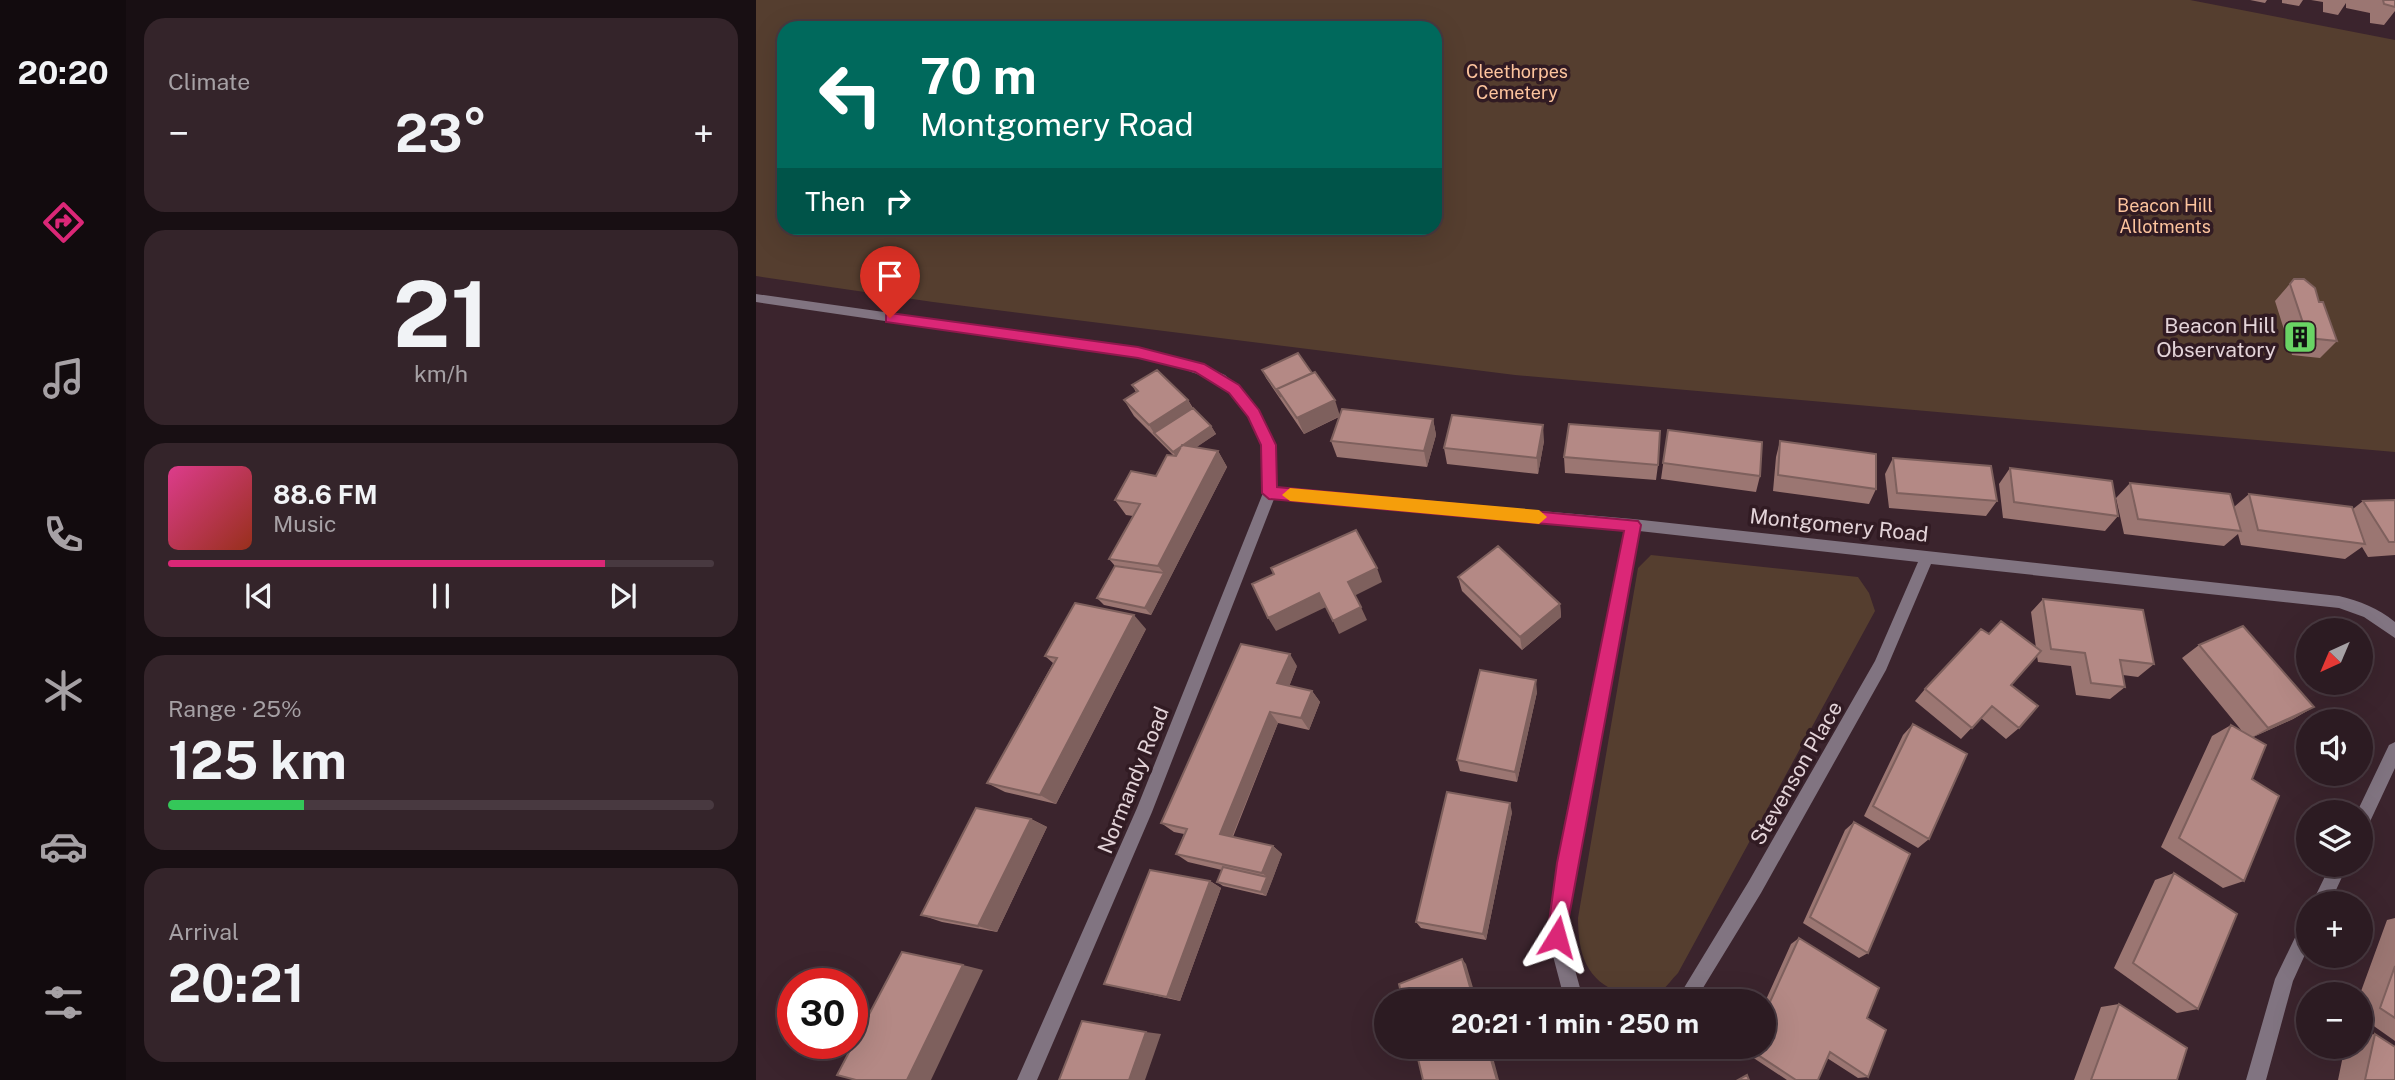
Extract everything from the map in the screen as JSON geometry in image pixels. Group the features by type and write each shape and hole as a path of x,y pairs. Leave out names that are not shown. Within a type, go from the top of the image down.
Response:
{"street":[{"path":"756,298 1138,353 1199,368 1234,389 1254,414 1268,445 1269,493"},
{"name":"Montgomery Road","path":"1269,493 1633,525 2339,601 2360,607 2382,619 2395,631"},
{"name":"Normandy Road","path":"1027,1080 1143,812 1269,493"},
{"path":"1571,989 1557,937 1567,863 1633,525"},
{"name":"Stevenson Place","path":"1693,989 1742,910 1881,665 1927,557"},
{"path":"2371,800 2395,750"},
{"path":"2256,1080 2284,979 2296,954"}],"green space":[{"name":"Beacon Hill Allotments","path":"756,0 2190,0 2395,40 2395,452 1515,375 933,302 756,276"},
{"path":"1651,555 1858,577 1869,593 1875,611 1678,973 1663,989 1612,989 1600,981 1586,964 1580,943 1578,918 1638,568"}],"building":[{"path":"2383,0 2395,0 2395,7 2384,4"},
{"path":"2294,279 2304,279 2315,288 2337,341 2308,338 2290,284"},
{"path":"1298,353 1312,373 1277,389 1281,397 1262,370"},
{"path":"1157,370 1188,400 1149,425 1124,400 1138,391 1132,385"},
{"path":"1315,372 1335,400 1297,418 1277,389"},
{"path":"1193,408 1211,426 1173,452 1154,433"},
{"path":"1342,409 1433,419 1424,451 1331,441"},
{"path":"1452,415 1543,425 1537,458 1444,448"},
{"path":"1569,424 1660,431 1658,465 1564,457"},
{"path":"1668,430 1762,442 1760,476 1663,463"},
{"path":"1780,441 1876,454 1876,489 1778,475"},
{"path":"1182,445 1218,451 1158,566 1109,559 1140,504 1115,500 1131,471 1156,476 1167,455 1176,456"},
{"path":"1893,458 1991,466 1997,501 1897,493"},
{"path":"2010,468 2112,481 2118,516 2014,502"},
{"path":"2130,483 2230,494 2241,531 2138,519"},
{"path":"2249,494 2352,507 2365,544 2258,530"},
{"path":"2395,500 2395,542 2389,542 2363,501"},
{"path":"1356,530 1377,568 1348,582 1361,607 1333,621 1319,593 1268,618 1252,584 1274,574 1271,568"},
{"path":"1498,546 1560,604 1520,637 1458,577"},
{"path":"1115,566 1164,573 1145,608 1097,598"},
{"path":"2043,599 2143,610 2154,664 2120,660 2125,687 2091,683 2085,653 2051,649"},
{"path":"1075,603 1134,615 1040,795 987,783 1057,658 1045,656"},
{"path":"2001,621 2041,651 2011,685 2038,706 2019,728 1992,706 1972,728 1925,689 1981,629 1989,634"},
{"path":"2243,626 2296,686 2296,695 2303,695 2314,707 2296,709 2296,715 2268,728 2199,645"},
{"path":"1241,644 1290,654 1277,683 1312,691 1301,718 1270,712 1220,834 1273,846 1262,873 1176,854 1187,829 1161,823"},
{"path":"1480,670 1536,680 1515,772 1457,760"},
{"path":"1913,724 1967,754 1929,839 1873,806"},
{"path":"2231,725 2266,745 2252,779 2279,796 2244,881 2179,838"},
{"path":"1447,792 1510,803 1483,934 1416,922"},
{"path":"976,808 1031,819 978,926 921,915"},
{"path":"1854,822 1910,854 1868,953 1810,917"},
{"path":"1223,867 1267,877 1261,892 1217,882"},
{"path":"1150,870 1210,881 1167,997 1104,984"},
{"path":"2174,873 2237,914 2198,1009 2133,963"},
{"path":"1799,938 1879,988 1867,1018 1886,1030 1868,1077 1830,1052 1818,1080 1796,1080 1764,1059 1776,1059 1776,989"},
{"path":"902,952 963,965 907,1080 856,1080 837,1075 845,1059 868,1059 868,1016"},
{"path":"1462,959 1471,989 1400,989 1399,984"},
{"path":"2395,966 2395,1018 2380,1008"},
{"path":"2119,1004 2187,1048 2177,1080 2091,1080"},
{"path":"1082,1021 1146,1032 1129,1080 1059,1080"},
{"path":"2375,1034 2395,1047 2395,1080 2365,1080 2370,1059 2373,1059"},
{"path":"1418,1059 1491,1059 1497,1080 1423,1080"}],"slow traffic":[{"path":"1290,495 1539,517"}],"place":[{"name":"Beacon Hill Observatory","path":"2300,337"}],"route":[{"path":"890,318 1138,353 1199,368 1220,378 1234,389 1254,414 1268,445 1269,493 1633,525 1567,863 1557,937"}],"park label":[{"name":"Cleethorpes Cemetery","path":"1517,81"}]}
